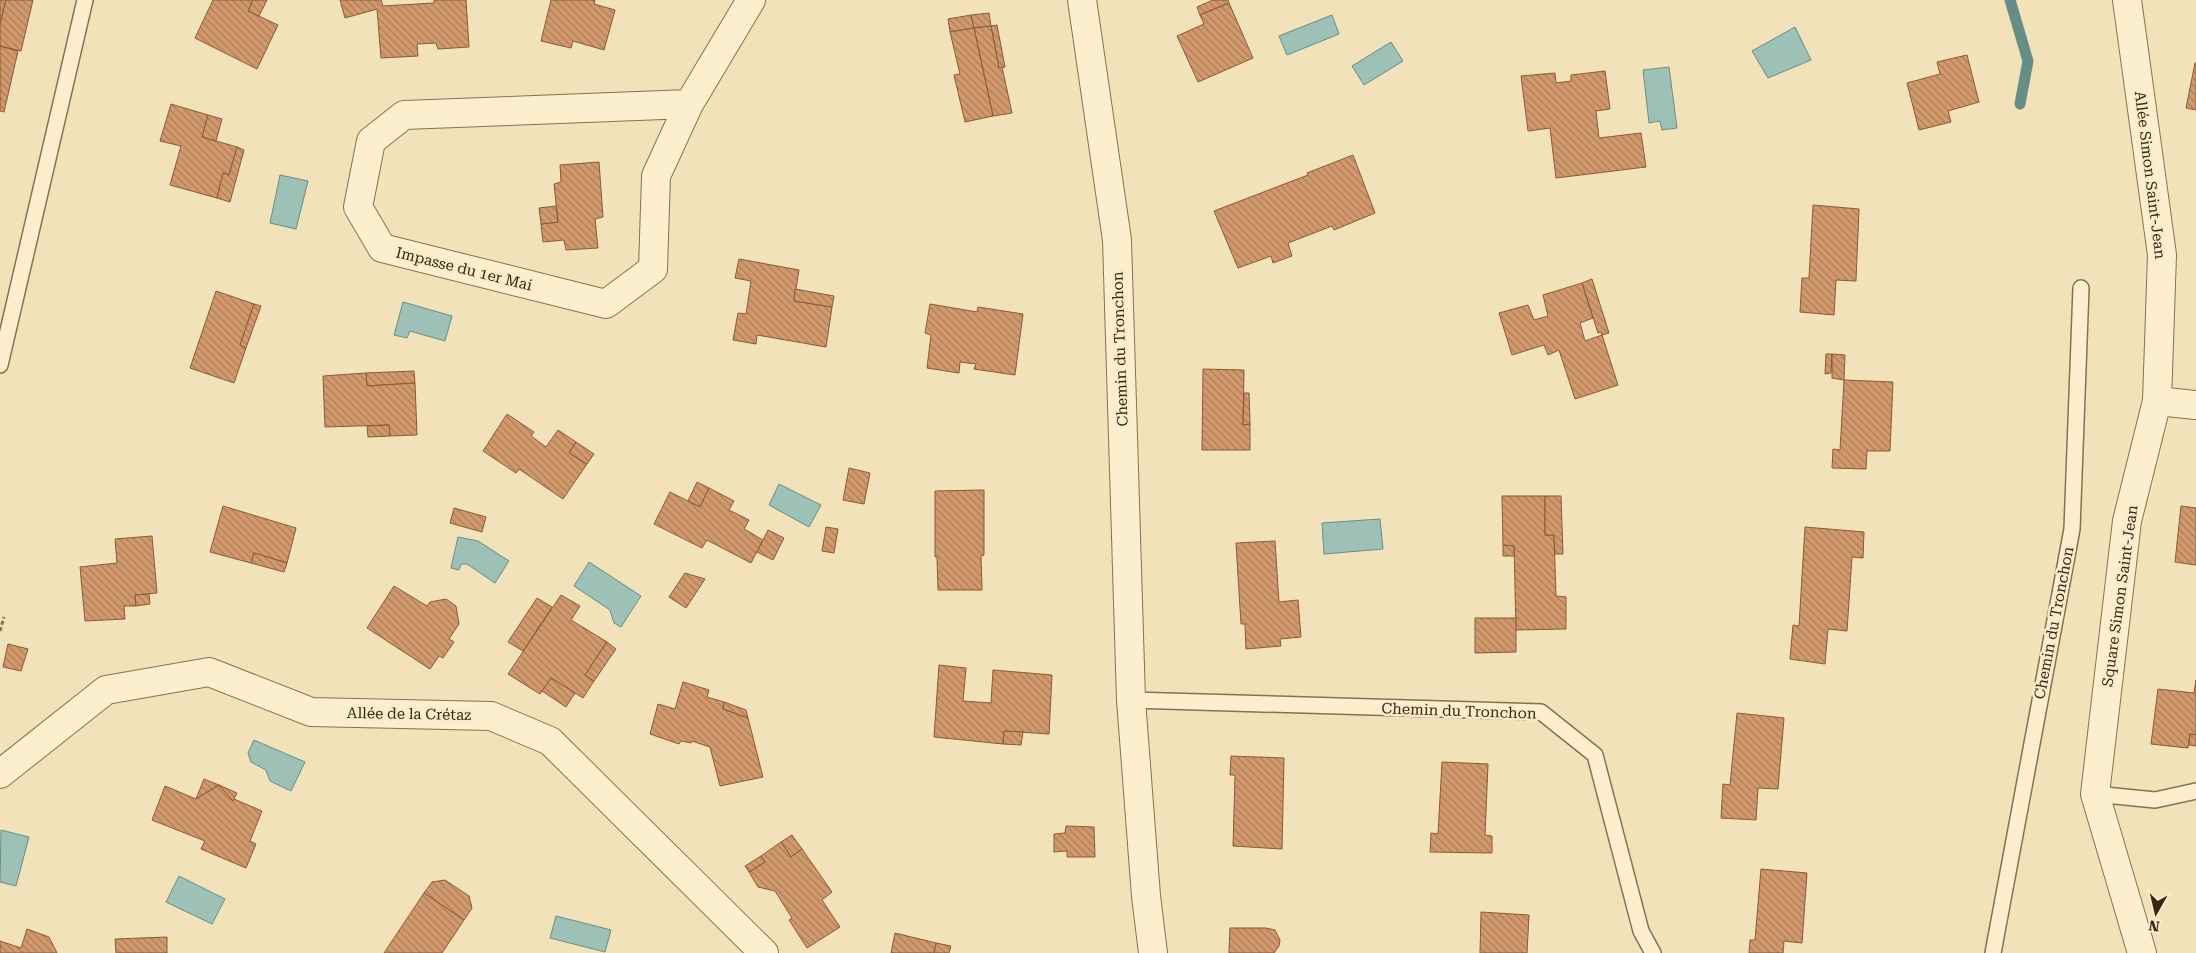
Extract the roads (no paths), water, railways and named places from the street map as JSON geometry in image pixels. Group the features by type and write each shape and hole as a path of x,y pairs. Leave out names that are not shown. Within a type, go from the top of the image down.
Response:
{"street":[{"name":"Impasse du 1er Mai","path":"689,104 404,116 371,141 358,207 382,248 606,304 653,269 656,176 689,104 751,0"},
{"name":"Chemin du Tronchon","path":"1082,0 1117,240 1131,700 1146,896 1153,953"},
{"name":"Allée Simon Saint-Jean","path":"2127,0 2162,254 2157,401"},
{"path":"2157,401 2196,404"},
{"name":"Square Simon Saint-Jean","path":"2142,953 2095,794 2127,521 2157,401"},
{"name":"Allée de la Crétaz","path":"0,774 106,690 209,672 311,712 491,716 550,741 764,953"}],"lane":[{"path":"0,365 85,0"},
{"name":"Chemin du Tronchon","path":"1993,953 2072,529 2081,288"},
{"name":"Chemin du Tronchon","path":"1131,700 1540,712 1596,755 1641,931 1654,953"},
{"path":"2095,794 2155,800 2196,791"}],"water":[{"path":"1332,15 1339,34 1287,55 1279,36"},
{"path":"1795,27 1811,60 1768,78 1752,51"},
{"path":"1391,42 1403,61 1364,85 1352,66"},
{"path":"1669,67 1677,128 1662,130 1660,121 1649,123 1643,70"},
{"path":"280,175 308,181 296,229 270,223"},
{"path":"403,302 452,316 445,341 410,331 407,338 394,335"},
{"path":"779,484 821,505 809,527 769,505"},
{"path":"1380,519 1383,549 1324,554 1322,523"},
{"path":"458,537 478,541 509,561 495,583 467,564 461,564 459,570 451,568"},
{"path":"589,562 641,596 621,627 614,623 610,610 574,586"},
{"path":"254,740 305,762 291,791 270,781 266,770 251,762 248,753"},
{"path":"1,830 29,837 16,886 0,882"},
{"path":"179,876 225,899 212,924 166,902"},
{"path":"556,916 611,930 605,952 550,938"}],"waterway":[{"path":"2010,0 2028,61 2020,104"}]}
